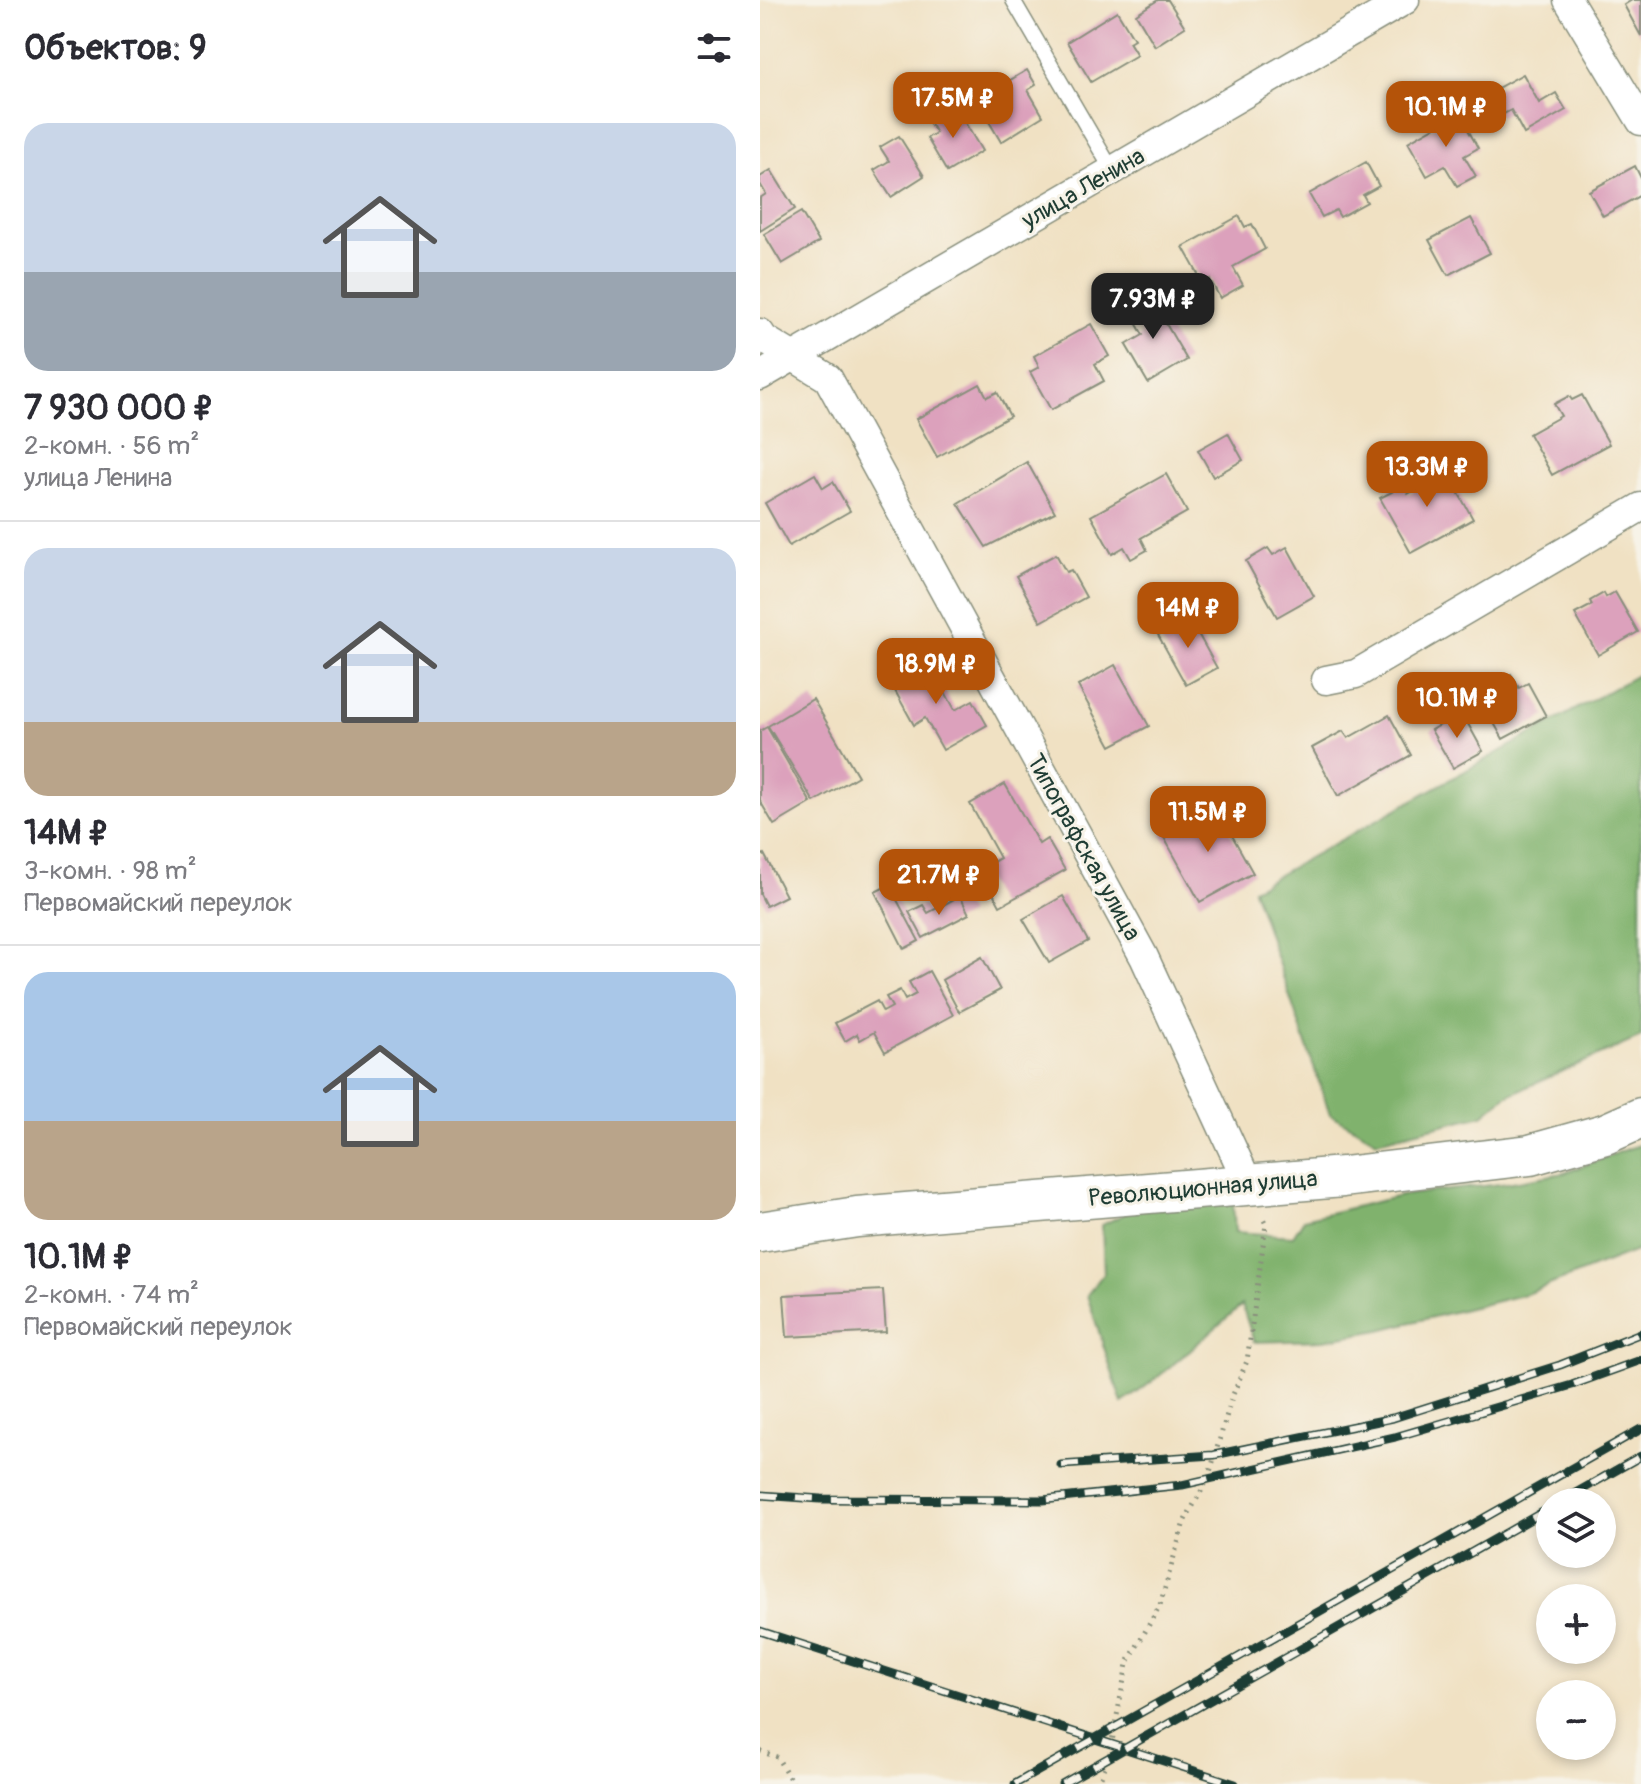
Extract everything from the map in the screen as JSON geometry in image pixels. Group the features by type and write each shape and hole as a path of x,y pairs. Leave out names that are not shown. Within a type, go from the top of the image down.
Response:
{"main road":[{"name":"Революционная улица","path":"760,1232 857,1217 1249,1185 1530,1155 1605,1134 1641,1118"}],"street":[{"name":"улица Ленина","path":"760,376 1405,0"},
{"path":"1568,0 1641,121"},
{"name":"Типографская улица","path":"760,333 764,339 828,378 1144,957 1249,1185"},
{"path":"1326,680 1356,674 1641,507"}],"lane":[{"path":"1013,0 1112,170"}],"path":[{"path":"1098,1784 1109,1757 1127,1664 1160,1605 1184,1522 1208,1479 1232,1397 1247,1361 1266,1224 1249,1185"},
{"path":"760,1751 777,1757 793,1784"}],"green space":[{"path":"1641,673 1641,1037 1506,1096 1483,1115 1377,1141 1330,1114 1253,889"},
{"path":"1641,1144 1641,1249 1526,1294 1380,1330 1323,1340 1254,1342 1242,1305 1122,1403 1087,1295 1104,1273 1102,1225 1146,1203 1233,1202 1235,1232 1293,1236 1304,1219 1405,1195 1564,1173"}],"building":[{"path":"1158,0 1168,0 1185,27 1155,46 1136,14"},
{"path":"1632,0 1641,0 1641,36 1624,5"},
{"path":"1117,11 1134,39 1129,42 1137,55 1091,82 1067,42"},
{"path":"1027,70 1036,85 1028,90 1043,116 1001,142 980,106 1006,91 1002,85"},
{"path":"1523,74 1539,103 1556,93 1566,110 1524,134 1511,110 1500,116 1487,94"},
{"path":"955,106 982,151 947,172 927,138 936,133 929,122"},
{"path":"1459,113 1478,148 1464,156 1476,176 1457,186 1445,166 1427,176 1408,142"},
{"path":"899,136 924,176 891,197 874,170 889,161 880,147"},
{"path":"1366,162 1379,186 1363,195 1367,202 1340,217 1336,210 1322,217 1309,194"},
{"path":"1635,166 1641,178 1641,195 1603,216 1589,191"},
{"path":"771,170 795,209 760,231 760,198 766,194 760,177"},
{"path":"801,212 819,242 782,264 764,234"},
{"path":"1239,216 1245,227 1252,224 1265,249 1233,267 1243,285 1220,298 1210,279 1203,283 1183,247"},
{"path":"1471,218 1490,253 1448,275 1429,240"},
{"path":"1148,293 1187,360 1148,383 1126,345 1143,335 1126,305"},
{"path":"1091,324 1109,356 1095,364 1104,381 1051,410 1030,372 1039,367 1034,356"},
{"path":"980,384 987,397 997,392 1010,416 937,457 916,419"},
{"path":"1582,395 1609,444 1552,475 1529,434 1561,416 1554,404 1569,396 1572,400"},
{"path":"1228,433 1243,460 1213,477 1198,450"},
{"path":"1027,462 1055,512 986,547 958,503"},
{"path":"1432,465 1435,469 1443,465 1473,519 1411,553 1380,498 1392,492 1389,488 1401,481 1408,494 1426,484 1420,472"},
{"path":"815,474 823,488 833,482 850,511 789,546 765,503"},
{"path":"1166,474 1187,512 1141,538 1147,550 1131,559 1124,547 1112,554 1091,516"},
{"path":"1287,547 1314,596 1277,617 1246,561 1268,548 1273,555"},
{"path":"1056,554 1066,572 1071,570 1086,597 1041,622 1016,576"},
{"path":"1615,592 1638,632 1598,655 1575,614 1592,605 1590,601 1604,593 1606,597"},
{"path":"1193,615 1200,627 1196,630 1217,668 1186,685 1158,635"},
{"path":"927,659 955,710 973,700 987,725 943,750 925,718 914,725 889,680"},
{"path":"1115,665 1149,726 1111,746 1078,686"},
{"path":"1511,674 1519,688 1528,683 1546,716 1503,739 1477,693"},
{"path":"813,699 858,776 814,802 768,726"},
{"path":"1462,713 1483,751 1453,768 1431,730"},
{"path":"1389,715 1411,755 1338,796 1312,748 1343,731 1348,738"},
{"path":"767,727 811,803 774,825 760,801 760,731"},
{"path":"1005,784 1039,844 1047,839 1065,870 1000,906 980,869 1000,858 970,804"},
{"path":"1215,805 1253,873 1200,902 1162,834"},
{"path":"764,854 786,896 766,906 760,894 760,856"},
{"path":"889,885 919,941 904,949 875,892"},
{"path":"960,896 969,914 923,938 909,912 923,905 928,913"},
{"path":"1063,896 1088,941 1049,963 1023,919"},
{"path":"982,957 1000,990 959,1012 942,980"},
{"path":"929,971 953,1015 885,1052 874,1032 860,1040 857,1034 845,1041 835,1023 877,1001 883,1012 892,1007 886,997 900,990 905,1000 916,994 909,982"},
{"path":"883,1290 886,1332 787,1337 784,1295"}],"railway":[{"path":"1061,1465 1214,1455 1393,1418 1560,1365 1641,1333"},
{"path":"760,1495 821,1499 1043,1500 1182,1485 1395,1437 1572,1385 1641,1360"},
{"path":"1015,1784 1641,1429"},
{"path":"1585,1488 1641,1456"},
{"path":"1062,1784 1536,1516"},
{"path":"760,1631 1235,1784"}]}
